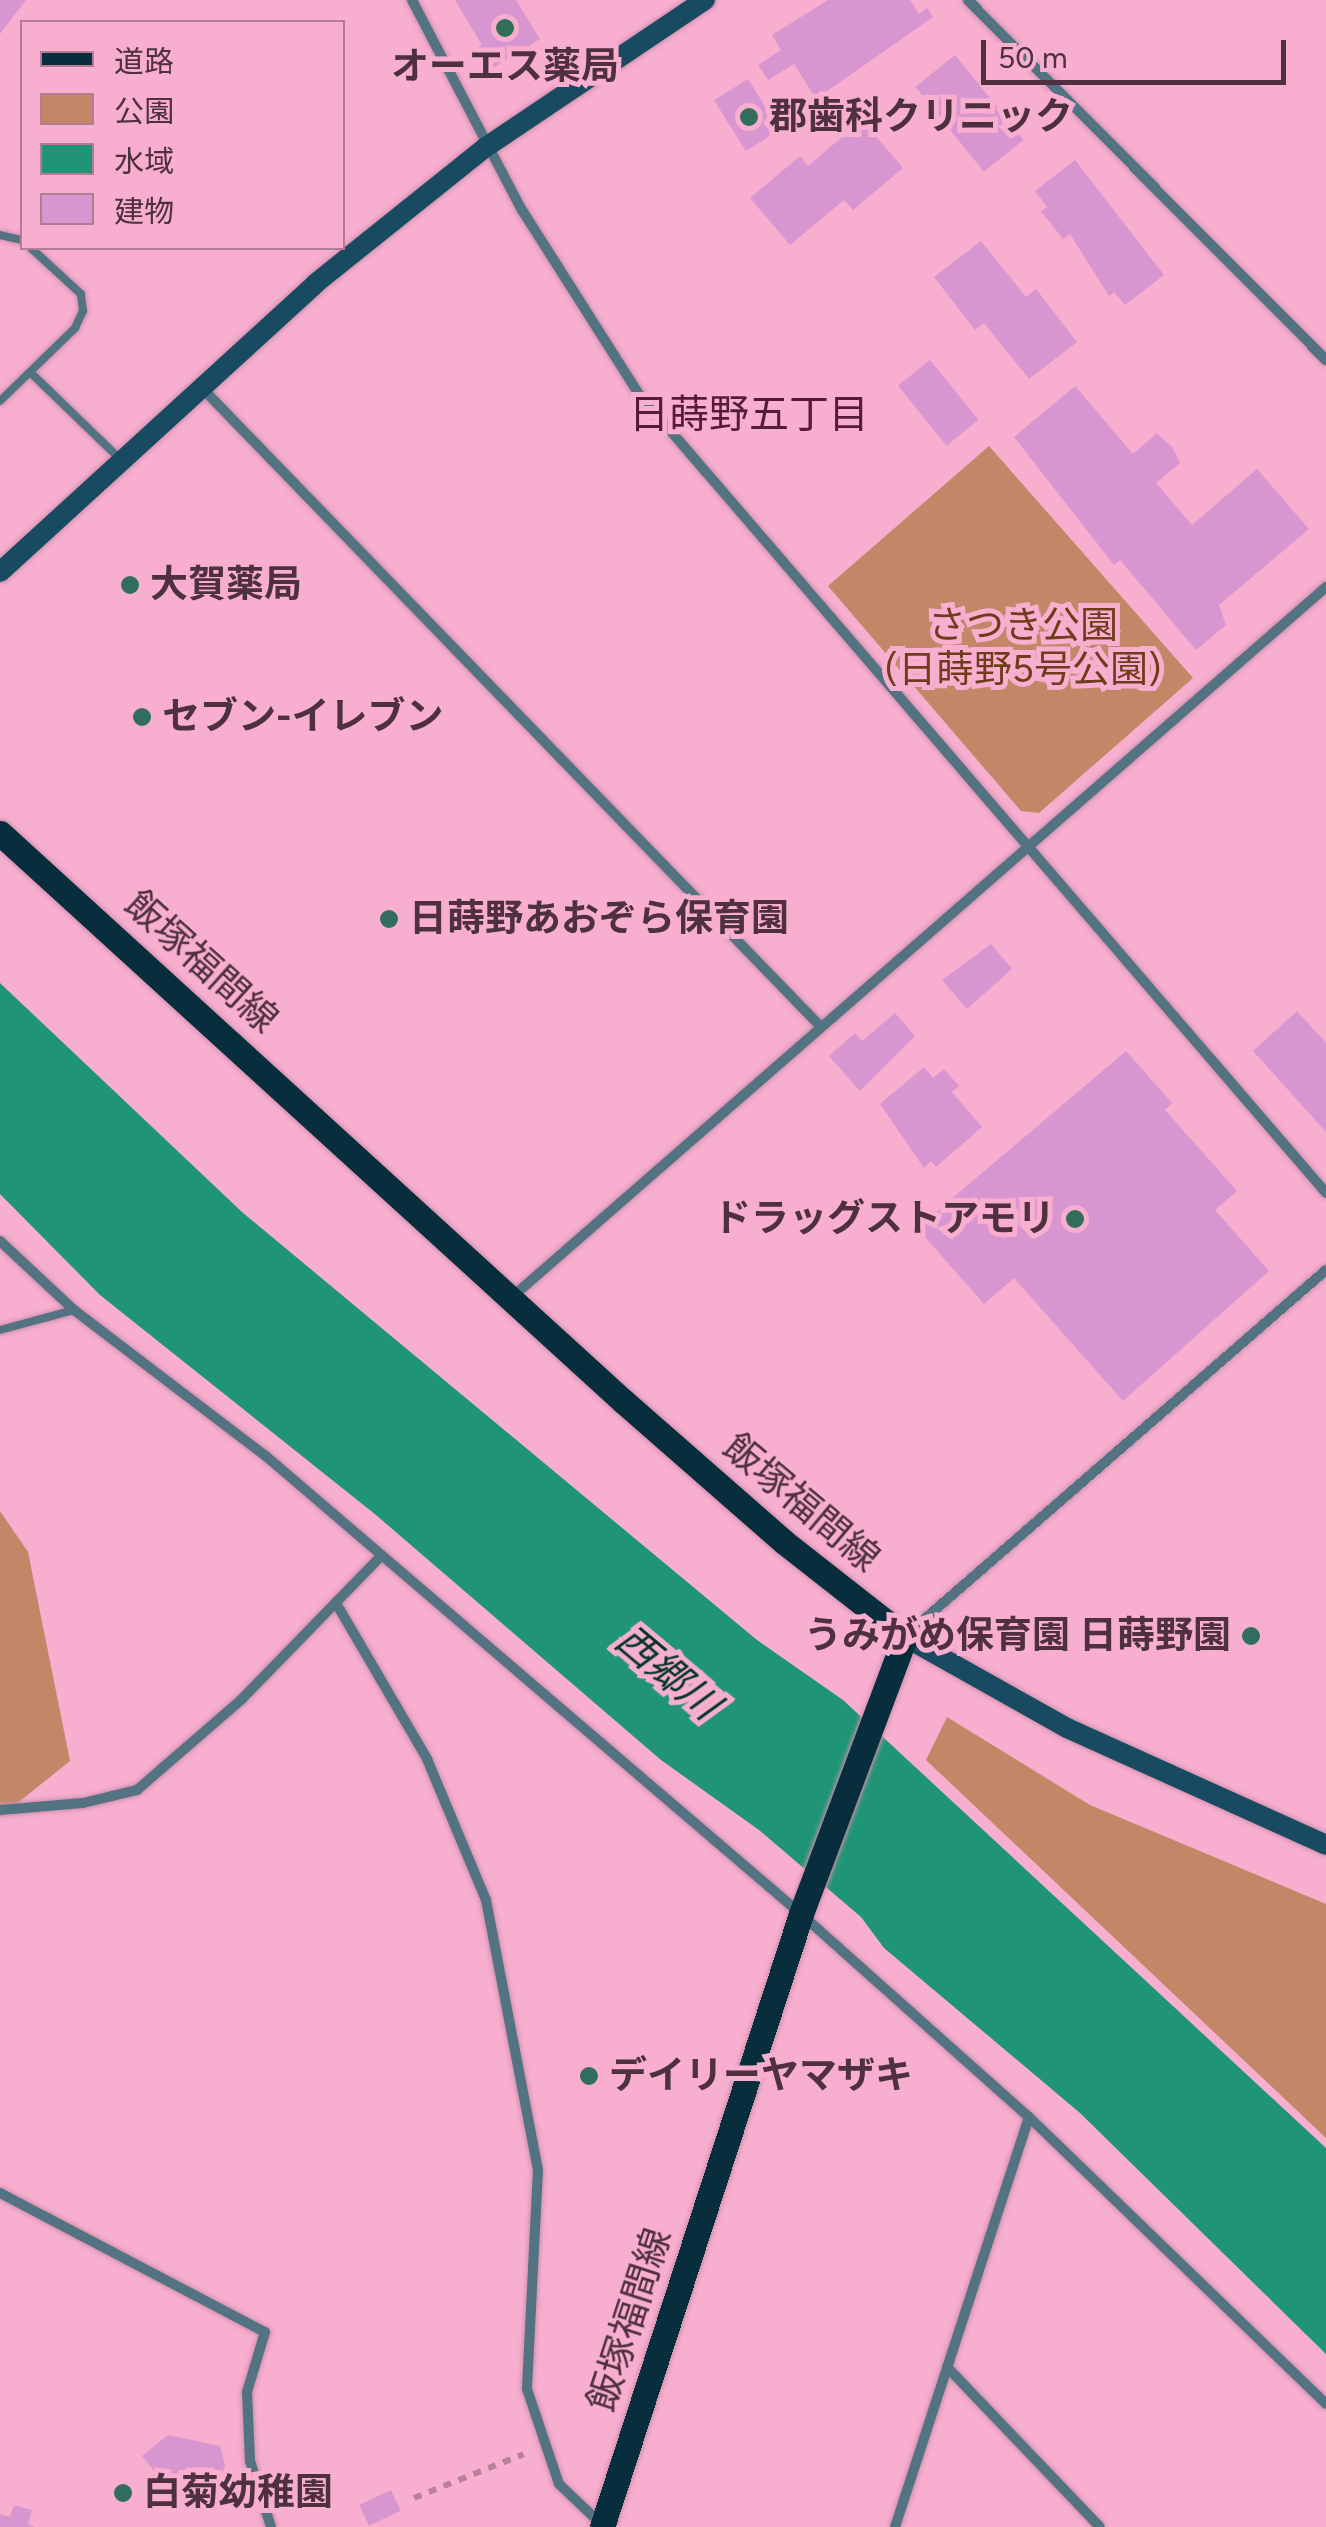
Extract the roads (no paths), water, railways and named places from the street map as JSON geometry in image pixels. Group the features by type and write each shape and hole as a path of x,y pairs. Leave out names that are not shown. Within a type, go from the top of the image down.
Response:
{"main road":[{"name":"飯塚福間線","path":"0,833 784,1542 905,1637 801,1914 602,2526"}],"street":[{"path":"412,0 486,146 638,393 1326,1193"},
{"path":"0,572 201,386 486,146 705,0"},
{"path":"968,0 1326,360"},
{"path":"201,386 820,1027"},
{"path":"510,1298 1326,587"},
{"path":"0,1241 74,1310 266,1457 801,1914 1030,2117 1326,2404"},
{"path":"1326,1270 905,1637 1067,1728 1326,1844"},
{"path":"0,1810 84,1803 137,1790 242,1699 380,1557"},
{"path":"336,1604 427,1759 486,1900 538,2170 526,2389 560,2484 602,2526"},
{"path":"895,2527 1030,2117"},
{"path":"0,2193 265,2332 247,2392 250,2461 271,2527"},
{"path":"947,2367 1100,2527"}],"lane":[{"path":"0,401 75,328 82,310 81,294 33,250"},
{"path":"31,373 121,460"},
{"path":"0,1330 74,1310"}],"water":[{"name":"西郷川","path":"0,983 242,1212 757,1640 843,1700 1326,2148 1326,2354 1080,2113 884,1948 861,1917 759,1830 661,1760 376,1515 100,1295 0,1194"}],"place":[{"name":"オーエス薬局","path":"505,28"},
{"name":"郡歯科クリニック","path":"749,117"},
{"name":"大賀薬局","path":"130,585"},
{"name":"セブン-イレブン","path":"142,717"},
{"name":"日蒔野あおぞら保育園","path":"389,919"},
{"name":"ドラッグストアモリ","path":"1075,1219"},
{"name":"うみがめ保育園 日蒔野園","path":"1251,1636"},
{"name":"デイリーヤマザキ","path":"589,2076"},
{"name":"白菊幼稚園","path":"123,2493"}],"district":[{"name":"日蒔野五丁目","path":"749,414"}],"park label":[{"name":"さつき公園 (日蒔野5号公園)","path":"1023,648"}]}
